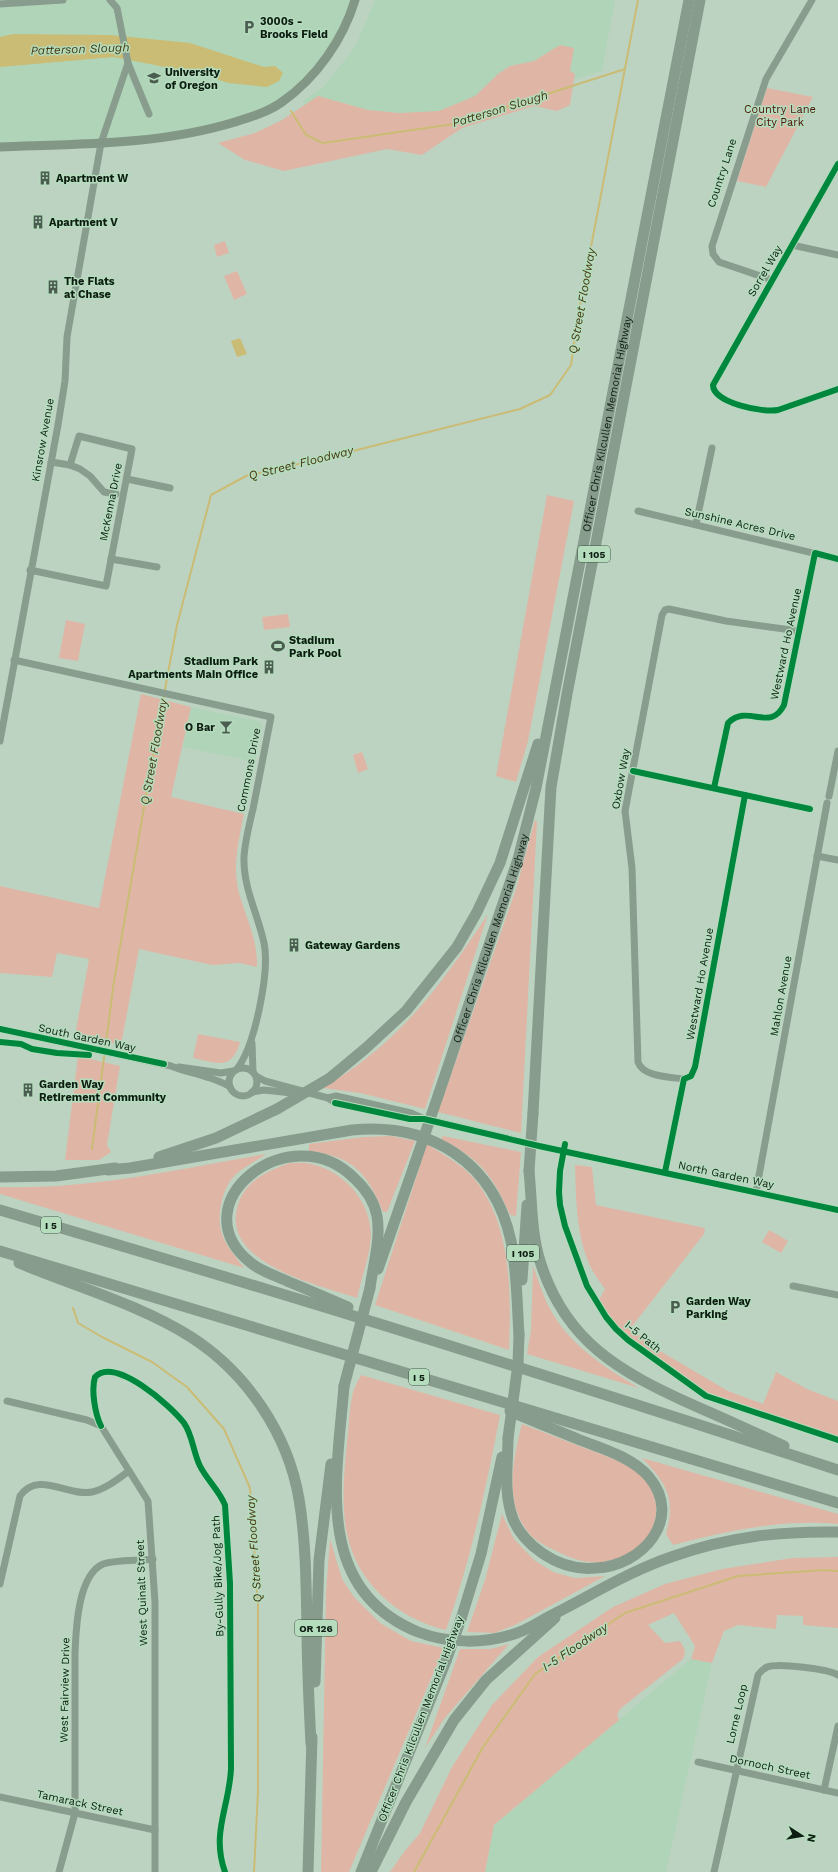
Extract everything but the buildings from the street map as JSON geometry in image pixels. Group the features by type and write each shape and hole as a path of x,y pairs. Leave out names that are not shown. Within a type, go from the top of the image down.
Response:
{"highway":[{"name":"Officer Chris Kilcullen Memorial Highway","path":"308,1872 311,1744 319,1560 328,1483 344,1386 370,1288 415,1163 518,859 536,788 689,0"},
{"name":"Officer Chris Kilcullen Memorial Highway","path":"361,1872 446,1661 461,1619 481,1554 508,1438 518,1364 551,786 700,0"},
{"path":"108,1170 160,1156 216,1138 277,1109 330,1078 366,1048 406,1011 457,946 477,912 500,863 517,816 556,686"},
{"path":"0,1177 56,1176 130,1168 356,1130 387,1129 425,1137 442,1145 472,1166 497,1200 511,1241 519,1335"},
{"path":"370,1288 377,1247 376,1215 368,1195 360,1183 341,1166 322,1158 310,1156 285,1157 259,1167 238,1186 227,1212 227,1226 230,1235 240,1251 251,1263 264,1271 402,1330"},
{"path":"529,1171 534,1226 540,1259 547,1281 568,1319 595,1349 632,1376 657,1389 838,1470"},
{"name":"I 5","path":"0,1210 200,1268 583,1386 838,1470"},
{"name":"I 5","path":"0,1251 838,1503"},
{"path":"0,1255 148,1314 191,1337 208,1349 234,1372 269,1419 283,1446 293,1472 299,1499 304,1535 311,1744"},
{"path":"344,1386 336,1480 336,1516 341,1545 350,1573 374,1602 392,1618 408,1628 434,1637 465,1642 496,1638 517,1633 628,1574 651,1564 725,1541 762,1534 838,1532"},
{"path":"446,1386 624,1458 636,1466 648,1476 661,1497 662,1516 655,1535 647,1546 635,1556 613,1565 597,1568 583,1568 558,1563 537,1550 513,1520 508,1503 506,1484 508,1438"},
{"path":"371,1872 406,1802 454,1720 486,1680 567,1607"}],"main road":[{"path":"0,147 101,143 209,130 255,116 282,103 303,85 322,63 336,43 355,0"}],"street":[{"path":"0,4 63,0"},
{"path":"110,0 115,4 128,63 149,114"},
{"name":"Country Lane","path":"772,280 720,262 712,254 712,246 766,79 812,0"},
{"name":"Kinsrow Avenue","path":"0,741 1,728 64,388 67,337 101,143 128,63"},
{"name":"Sorrel Way","path":"838,164 714,381 713,389 720,397 753,409 769,411 778,410 838,389"},
{"path":"792,245 838,255"},
{"name":"McKenna Drive","path":"30,570 106,586 132,448 79,436 70,465"},
{"path":"696,524 712,448"},
{"path":"51,462 70,465 80,469 90,476 104,492 116,494"},
{"path":"127,479 170,488"},
{"name":"Sunshine Acres Drive","path":"638,511 838,558"},
{"name":"Westward Ho Avenue","path":"714,788 728,723 735,717 743,715 771,718 777,715 782,708 815,553"},
{"path":"111,559 157,567"},
{"name":"Oxbow Way","path":"684,1080 647,1072 639,1066 637,1058 632,868 625,811 665,610 669,609 726,621 799,631"},
{"name":"Commons Drive","path":"14,660 271,717 244,856 246,885 260,927 266,954 266,972 252,1036 244,1057 235,1070"},
{"name":"Mahlon Avenue","path":"756,1192 817,856 828,799 836,772 838,751"},
{"path":"633,771 810,809"},
{"name":"Westward Ho Avenue","path":"665,1172 684,1080 691,1076 695,1067 745,795"},
{"path":"817,856 838,860"},
{"name":"South Garden Way","path":"0,1029 171,1066 220,1073 246,1068 265,1081 328,1098 335,1103 410,1119 424,1119 404,1111 336,1096 328,1098"},
{"name":"Commons Drive","path":"252,1036 254,1074"},
{"name":"South Garden Way","path":"171,1066 190,1074 219,1081 240,1095 252,1092"},
{"path":"230,1087 229,1079 235,1070"},
{"path":"252,1092 256,1085 254,1074"},
{"path":"252,1092 264,1090 311,1094"},
{"path":"434,1121 523,1142"},
{"name":"North Garden Way","path":"539,1146 838,1210"},
{"path":"793,1286 838,1295"},
{"name":"West Quinalt Street","path":"6,1401 96,1423 101,1426 148,1501 155,1602 154,1872"},
{"path":"1,1579 20,1496 26,1488 35,1484 80,1493 91,1492 102,1489 129,1471"},
{"name":"West Fairview Drive","path":"59,1872 75,1813 75,1652 77,1626 83,1591 89,1576 104,1564 153,1559"},
{"name":"Lorne Loop","path":"714,1872 735,1770 755,1682 758,1675 762,1670 774,1666 822,1669 831,1671 838,1675"},
{"path":"824,1790 838,1726"},
{"name":"Dornoch Street","path":"698,1762 838,1793"},
{"name":"Tamarack Street","path":"0,1797 155,1830"}],"shaded area":[{"name":"University of Oregon","path":"0,0 355,0 336,43 281,103 209,130 0,150"},
{"path":"375,0 615,0 602,71 417,127 302,102 324,86 355,47"},
{"path":"191,707 259,721 262,725 255,762 183,747"},
{"path":"691,1659 712,1663 666,1872 485,1872 494,1825"}],"green space":[{"path":"560,45 574,48 570,71 575,74 570,105 557,111 534,106 462,128 422,155 387,149 284,171 245,160 218,143 255,133 282,120 318,96 368,110 399,113 439,111 475,96 498,74 510,66 534,61"},
{"name":"Country Lane City Park","path":"767,88 813,97 766,187 737,181"},
{"path":"225,241 229,253 217,257 214,245"},
{"path":"237,271 247,294 234,300 224,276"},
{"path":"547,495 574,501 528,741 516,782 496,776"},
{"path":"288,614 290,627 264,630 262,617"},
{"path":"66,620 85,624 78,661 59,658"},
{"path":"141,694 191,707 171,797 244,814 237,853 236,873 239,893 254,938 257,967 240,963 212,965 139,949 121,1045 75,1035 89,959 57,953 52,977 0,973 0,886 99,908"},
{"path":"362,752 368,769 358,773 353,755"},
{"path":"535,820 537,822 521,1133 438,1112 516,889"},
{"path":"488,914 425,1109 360,1093 323,1088 350,1071 374,1052 416,1012 453,966"},
{"path":"198,1034 240,1042 237,1051 228,1061 222,1063 209,1062 193,1058"},
{"path":"78,1056 120,1066 107,1145 111,1152 99,1160 65,1160"},
{"path":"391,1136 415,1141 387,1212 383,1212 377,1198 364,1177 348,1162 324,1153 309,1151 309,1144 363,1137"},
{"path":"443,1136 521,1152 516,1216 510,1215 491,1178 476,1161 441,1139"},
{"path":"427,1144 455,1162 474,1179 490,1203 498,1223 504,1243 509,1286 509,1350 375,1305"},
{"path":"266,1154 235,1175 227,1187 221,1203 220,1227 222,1234 229,1248 244,1268 0,1194 0,1187 33,1187 100,1182 167,1172"},
{"path":"290,1163 309,1163 334,1173 353,1190 361,1200 370,1223 371,1236 357,1298 297,1278 276,1268 257,1256 243,1242 236,1225 238,1205 241,1197 251,1183 265,1173"},
{"path":"575,1165 592,1167 596,1205 705,1228 704,1234 630,1329 660,1351 728,1391 763,1404 776,1372 807,1389 838,1401 838,1438 710,1396 628,1337 609,1317 598,1302 605,1289 591,1268 582,1244 578,1218"},
{"path":"769,1230 788,1241 781,1253 762,1242"},
{"path":"533,1266 546,1301 563,1328 585,1351 611,1371 639,1388 527,1354 531,1330"},
{"path":"361,1375 500,1415 477,1524 463,1577 446,1630 428,1625 396,1608 370,1583 352,1552 345,1523 344,1477 352,1398"},
{"path":"522,1424 616,1460 641,1476 651,1490 656,1504 656,1517 651,1530 643,1542 632,1551 618,1558 602,1562 590,1562 578,1560 561,1554 534,1538 520,1520 513,1494 514,1465"},
{"path":"642,1458 838,1514 838,1524 796,1523 755,1527 673,1545 666,1534 670,1511 667,1492 658,1476"},
{"path":"502,1514 514,1539 534,1560 553,1572 575,1578 605,1576 517,1624 495,1633 467,1632 485,1580"},
{"path":"330,1539 342,1579 354,1597 380,1623 411,1641 444,1648 349,1872 321,1872 326,1592"},
{"path":"838,1557 838,1628 803,1625 803,1616 777,1615 776,1629 738,1625 724,1631 712,1663 691,1659 695,1646 674,1613 648,1625 665,1643 680,1641 685,1652 683,1659 620,1709 617,1715 619,1720 494,1825 485,1872 390,1872 420,1833 452,1767 492,1705 538,1657 613,1607 665,1584 722,1569 792,1558"},
{"path":"509,1644 444,1719 425,1748 460,1649 491,1649"}],"water":[{"name":"Patterson Slough","path":"13,34 110,35 190,43 264,67 275,66 283,73 279,81 267,87 228,83 205,75 114,57 0,67 0,37"},
{"path":"240,338 247,354 237,357 231,341"}],"waterway":[{"name":"Q Street Floodway","path":"92,1149 114,981 159,721 177,625 211,495 246,476 333,456 520,409 550,395 571,365 579,310 638,0"},
{"name":"Patterson Slough","path":"291,111 306,135 323,143 454,124 625,69"},
{"name":"Q Street Floodway","path":"73,1308 78,1323 152,1362 187,1387 224,1429 250,1488 258,1606 258,1791 254,1872"},
{"name":"I-5 Floodway","path":"414,1872 483,1747 535,1674 625,1613 738,1576 824,1570 838,1571"}],"cycle path":[{"path":"838,164 713,385 715,391 721,397 730,402 751,408 771,411 778,410 838,389"},
{"path":"714,788 728,723 743,716 765,718 772,717 778,713 784,705 815,553 838,559"},
{"path":"633,771 810,809"},
{"path":"665,1172 684,1079 691,1076 695,1067 745,795"},
{"path":"0,1029 164,1064"},
{"path":"0,1042 21,1044 32,1049 57,1053 89,1055"},
{"path":"335,1103 410,1119 424,1119 539,1146 838,1210"},
{"name":"I-5 Path","path":"565,1144 560,1171 559,1192 560,1205 565,1226 587,1286 606,1317 616,1329 628,1340 706,1396 838,1440"},
{"name":"By-Gully Bike/Jog Path","path":"101,1426 94,1402 93,1388 95,1377 104,1372 116,1373 129,1378 142,1386 155,1395 184,1423 200,1466 225,1505 230,1583 231,1769 230,1783 220,1833 221,1858 225,1872"}],"place":[{"name":"3000s - Brooks Field","path":"249,27"},
{"name":"University of Oregon","path":"154,78"},
{"name":"Apartment W","path":"45,178"},
{"name":"Apartment V","path":"38,222"},
{"name":"The Flats at Chase","path":"53,287"},
{"name":"Stadium Park Pool","path":"278,646"},
{"name":"Stadium Park Apartments Main Office","path":"269,667"},
{"name":"O Bar","path":"226,727"},
{"name":"Gateway Gardens","path":"294,945"},
{"name":"Garden Way Retirement Community","path":"28,1090"},
{"name":"Garden Way Parking","path":"675,1307"}]}
